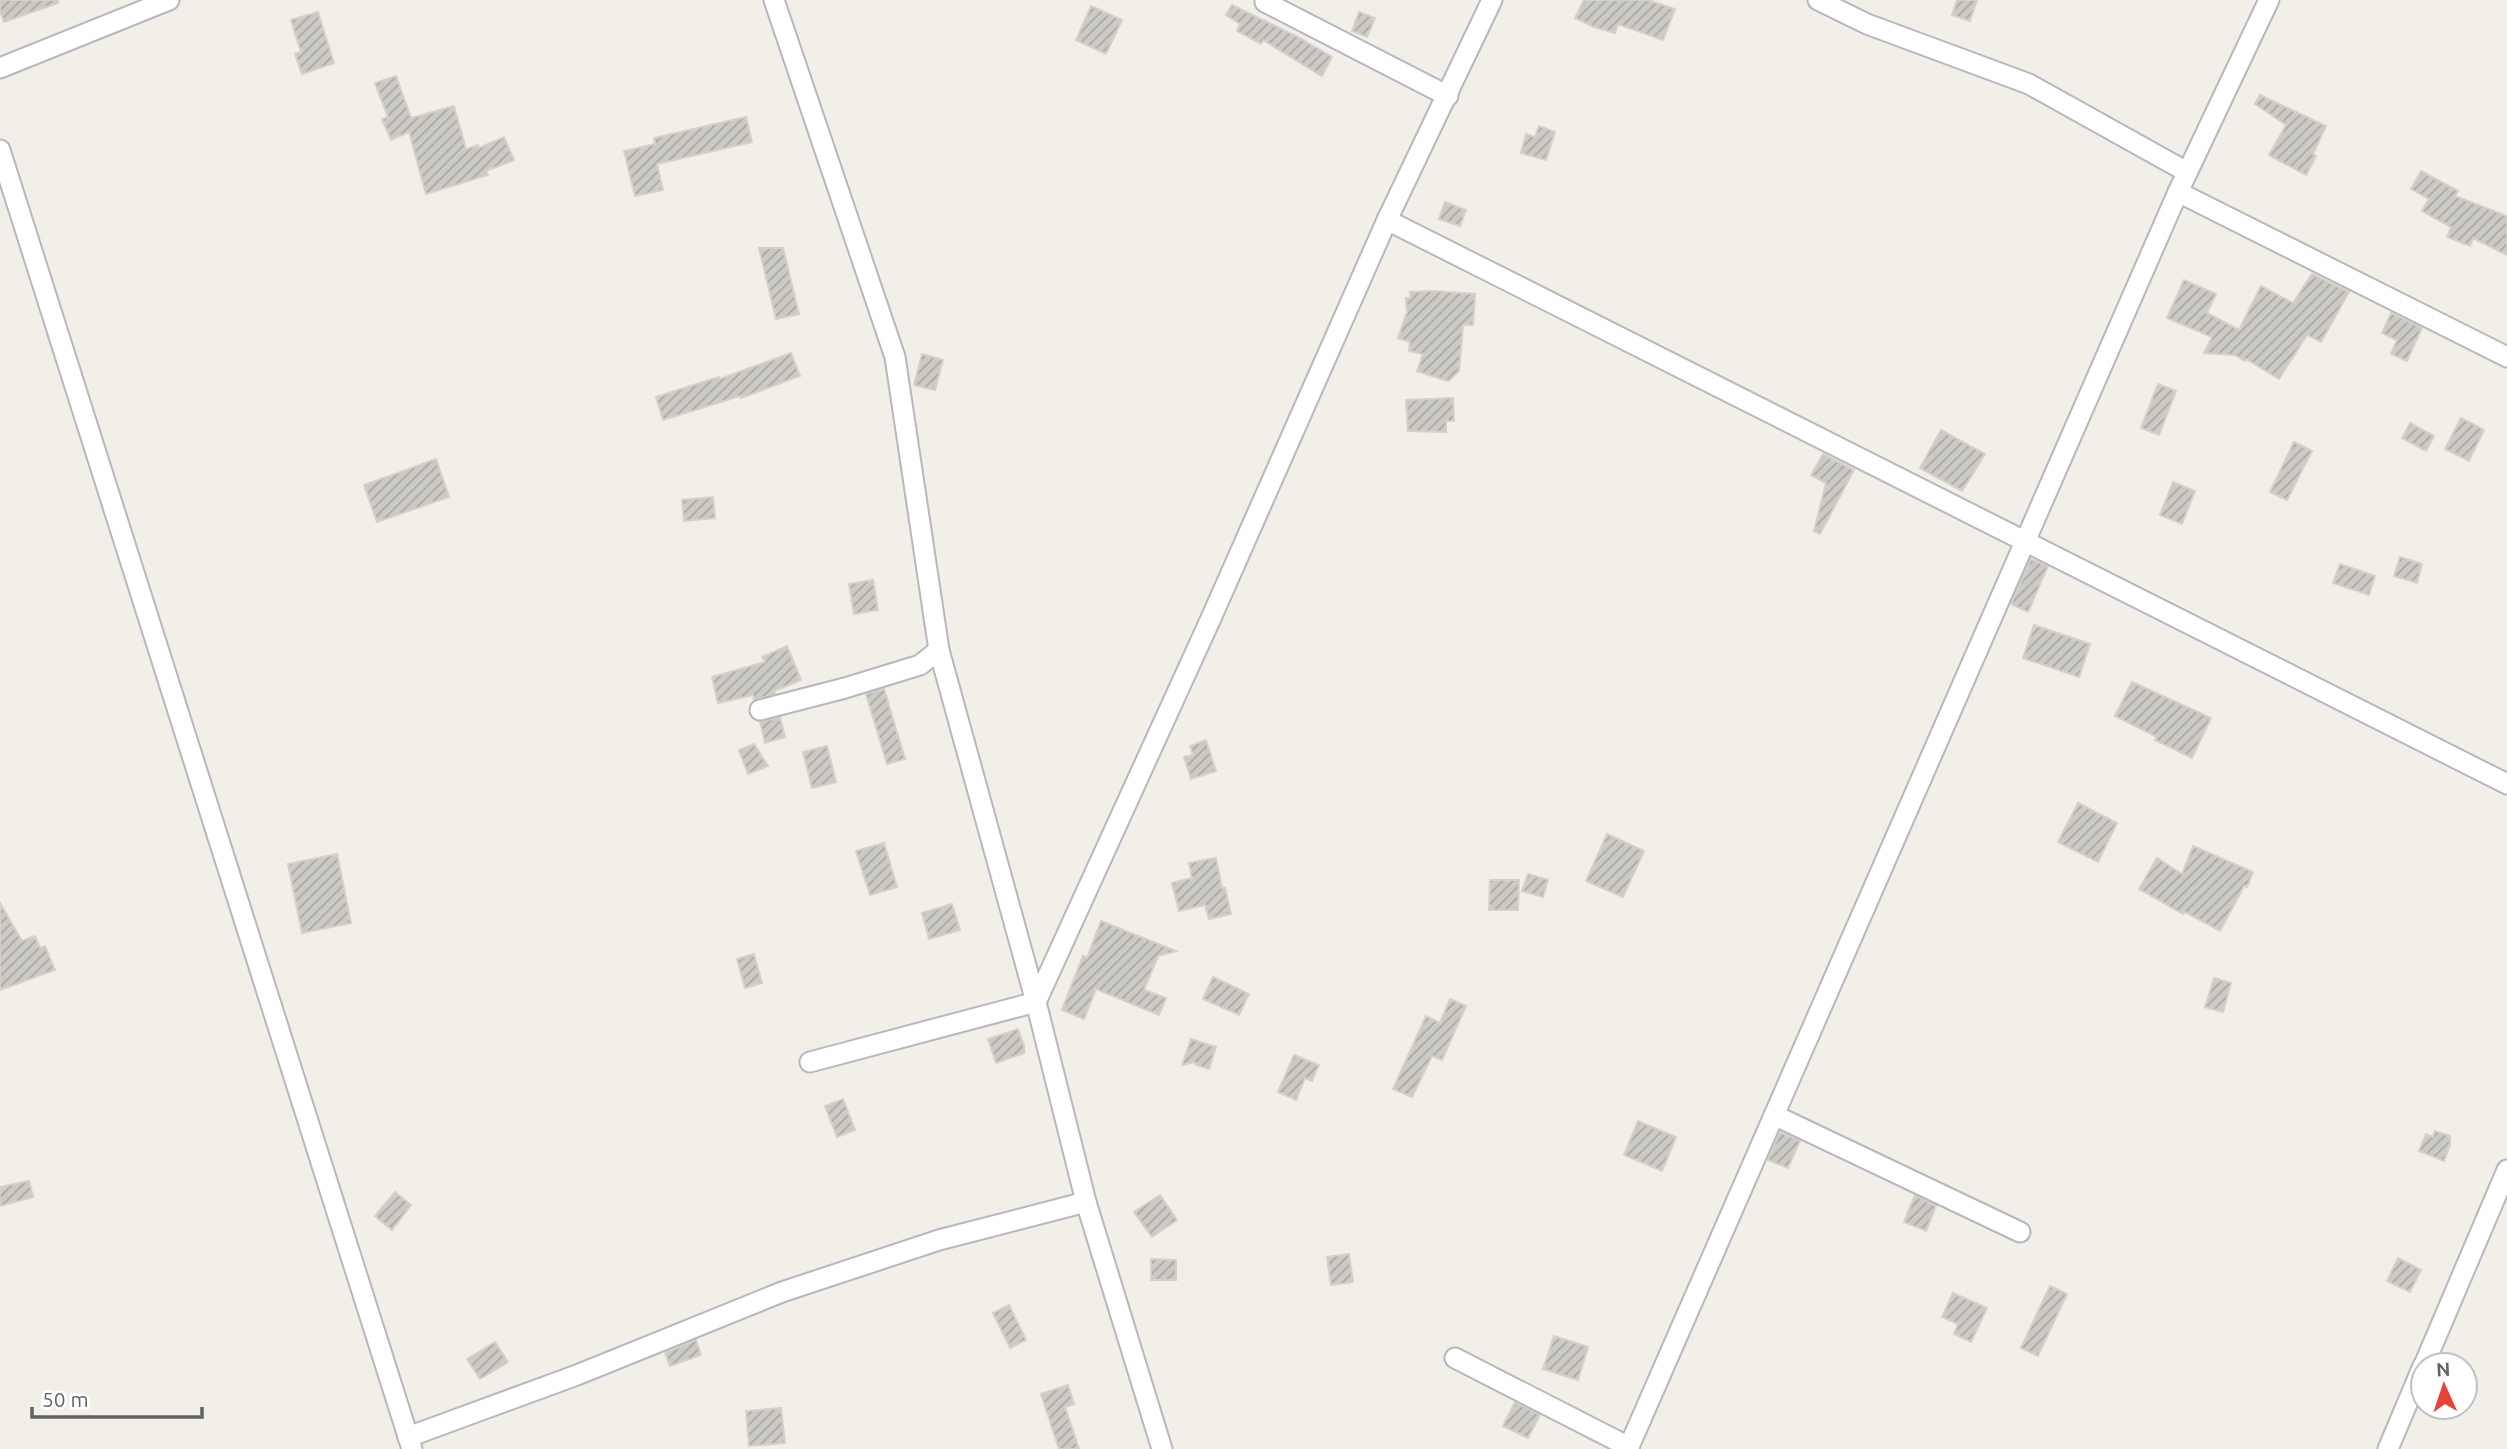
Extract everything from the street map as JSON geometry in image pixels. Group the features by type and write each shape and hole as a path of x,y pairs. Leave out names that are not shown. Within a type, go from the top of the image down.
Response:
{"street":[{"path":"0,68 169,0"},
{"path":"774,0 895,357 939,650 1036,1002 1086,1202 1162,1449"},
{"path":"1036,1002 1212,616 1387,220 1492,0"},
{"path":"1818,0 1867,24 2029,84 2187,172"},
{"path":"1455,1358 1629,1448 2024,540 2187,172 2269,0"},
{"path":"1265,2 1448,96"},
{"path":"0,150 3,172 410,1443 782,1292 939,1240 1086,1202"},
{"path":"2178,192 2507,356"},
{"path":"1387,220 2507,784"},
{"path":"760,710 920,665 939,650"},
{"path":"810,1062 1036,1002"},
{"path":"1774,1115 2020,1232"},
{"path":"2429,1351 2507,1170"},
{"path":"2388,1449 2409,1399"}],"building":[{"path":"0,0 58,0 58,3 4,22"},
{"path":"1584,0 1648,0 1675,9 1663,40 1618,24 1615,33 1575,18"},
{"path":"1957,0 1977,0 1970,21 1952,15"},
{"path":"1232,5 1332,57 1322,76 1263,40 1261,44 1237,31 1240,24 1226,15"},
{"path":"1091,6 1122,20 1106,54 1076,40"},
{"path":"318,12 334,63 302,74 295,54 301,52 291,20"},
{"path":"1359,12 1375,18 1367,37 1352,31"},
{"path":"396,76 411,118 454,106 466,149 478,145 479,148 504,137 514,160 486,171 488,175 426,194 409,132 391,140 382,119 388,117 375,83"},
{"path":"2260,95 2326,126 2306,175 2269,155 2286,125 2255,104"},
{"path":"746,117 752,142 657,164 663,190 635,196 624,151 655,144 654,138"},
{"path":"1539,126 1555,132 1546,160 1521,153 1526,134 1535,137"},
{"path":"2421,171 2458,191 2455,196 2507,216 2507,255 2473,238 2470,246 2447,237 2451,227 2422,211 2429,199 2411,189"},
{"path":"1445,202 1466,210 1460,226 1439,219"},
{"path":"759,248 783,248 799,314 776,319"},
{"path":"2312,274 2349,292 2321,342 2307,335 2279,379 2235,355 2204,353 2212,337 2167,318 2184,280 2216,294 2207,313 2239,330 2261,286 2293,303"},
{"path":"1410,292 1475,294 1473,325 1463,325 1459,371 1448,381 1417,371 1423,354 1409,351 1410,342 1398,338 1407,312 1406,298 1411,298"},
{"path":"2391,313 2422,328 2407,361 2391,354 2397,340 2382,333"},
{"path":"791,353 800,376 741,398 740,396 663,420 656,397 719,377 720,379"},
{"path":"922,354 943,360 935,390 914,385"},
{"path":"2158,384 2176,391 2159,435 2141,428"},
{"path":"1453,398 1454,421 1446,421 1446,432 1408,431 1406,400"},
{"path":"2461,418 2484,430 2469,461 2445,449"},
{"path":"2410,423 2434,436 2426,451 2402,438"},
{"path":"1941,430 1985,454 1962,491 1920,468"},
{"path":"2294,442 2312,451 2287,500 2270,492"},
{"path":"1823,454 1854,470 1820,534 1814,531 1826,483 1811,475"},
{"path":"436,459 449,497 377,522 364,485"},
{"path":"2173,482 2195,491 2182,524 2160,515"},
{"path":"713,497 715,518 684,521 682,500"},
{"path":"2400,557 2422,564 2417,583 2394,576"},
{"path":"2031,559 2048,566 2028,612 2011,604"},
{"path":"2340,564 2375,576 2369,595 2333,583"},
{"path":"873,580 878,610 854,614 849,584"},
{"path":"2034,625 2090,644 2079,677 2023,658"},
{"path":"787,646 801,680 774,691 775,694 754,700 753,695 718,703 712,677 765,662 762,657"},
{"path":"2132,682 2211,718 2192,758 2115,716"},
{"path":"884,689 905,759 887,764 866,694"},
{"path":"780,717 785,737 765,743 760,722"},
{"path":"1206,740 1216,771 1191,779 1184,757 1193,755 1190,746"},
{"path":"754,744 768,766 748,774 739,750"},
{"path":"827,746 836,782 812,788 803,752"},
{"path":"2078,803 2117,823 2098,862 2058,842"},
{"path":"1607,834 1644,851 1623,897 1586,881"},
{"path":"884,843 897,887 870,895 856,851"},
{"path":"2193,846 2253,872 2220,931 2139,889 2157,858 2182,874"},
{"path":"337,854 351,923 302,933 288,864"},
{"path":"1216,858 1231,914 1209,919 1205,905 1179,911 1172,883 1192,878 1189,863"},
{"path":"1528,874 1548,880 1543,897 1522,891"},
{"path":"1490,880 1519,880 1518,910 1489,910"},
{"path":"0,903 22,941 35,936 40,948 45,946 55,970 0,990"},
{"path":"952,904 960,930 929,939 922,913"},
{"path":"1101,921 1176,951 1158,956 1144,990 1166,998 1159,1015 1096,989 1084,1019 1062,1010 1083,956 1087,958"},
{"path":"754,954 762,983 745,988 737,959"},
{"path":"1213,977 1249,994 1239,1015 1203,999"},
{"path":"2214,978 2231,983 2223,1012 2205,1007"},
{"path":"1450,999 1466,1006 1442,1060 1432,1056 1412,1097 1393,1089 1426,1016 1440,1023"},
{"path":"1018,1029 1024,1053 996,1063 988,1039"},
{"path":"1191,1039 1216,1047 1209,1069 1194,1062 1182,1065"},
{"path":"1294,1055 1319,1065 1312,1081 1305,1078 1296,1100 1278,1092"},
{"path":"843,1099 855,1130 837,1137 825,1106"},
{"path":"1638,1121 1676,1137 1662,1171 1624,1155"},
{"path":"2435,1131 2450,1136 2450,1145 2444,1161 2419,1151 2426,1134 2433,1137"},
{"path":"1780,1132 1800,1141 1788,1168 1768,1160"},
{"path":"29,1181 33,1197 0,1206 0,1187"},
{"path":"395,1192 411,1205 392,1230 375,1216"},
{"path":"1160,1195 1177,1220 1152,1237 1134,1212"},
{"path":"1915,1195 1936,1206 1926,1231 1904,1222"},
{"path":"1349,1254 1353,1282 1331,1285 1327,1257"},
{"path":"2398,1258 2421,1270 2410,1292 2387,1281"},
{"path":"1151,1259 1176,1260 1176,1280 1151,1280"},
{"path":"2050,1286 2067,1294 2038,1356 2021,1348"},
{"path":"1953,1293 1987,1308 1971,1342 1954,1334 1958,1324 1942,1317"},
{"path":"1009,1305 1026,1340 1010,1348 993,1313"},
{"path":"1554,1336 1588,1347 1578,1380 1543,1369"},
{"path":"696,1340 701,1355 670,1366 665,1353"},
{"path":"495,1342 508,1362 480,1379 467,1359"},
{"path":"1068,1385 1074,1404 1065,1407 1079,1449 1059,1449 1041,1394"},
{"path":"1515,1402 1540,1415 1528,1438 1503,1426"},
{"path":"781,1408 785,1443 749,1446 746,1411"}]}
